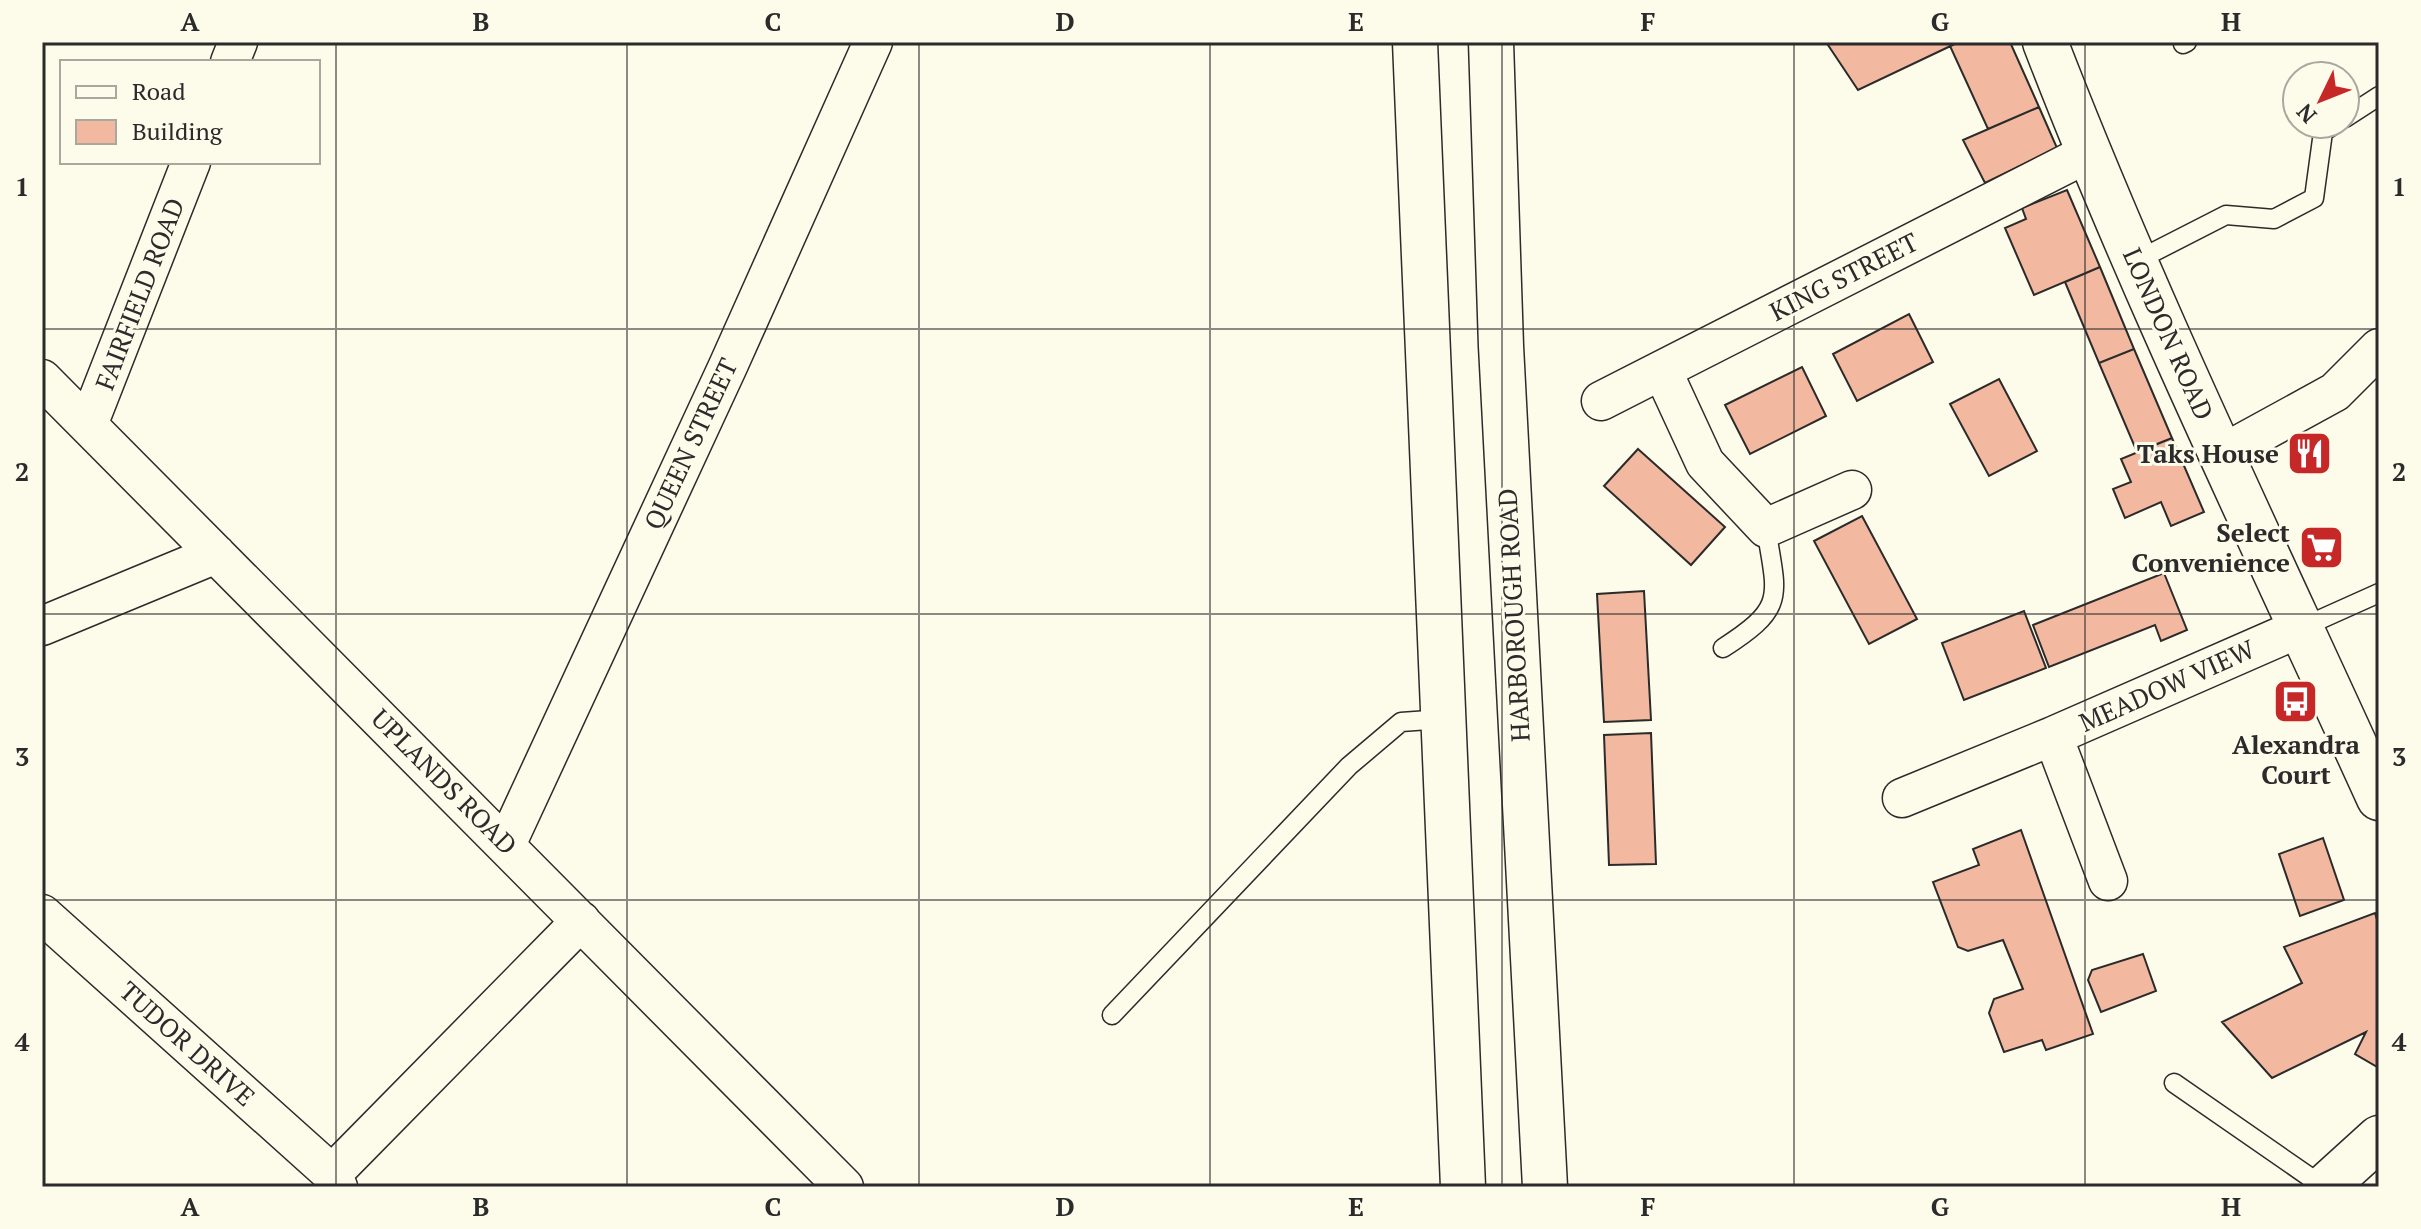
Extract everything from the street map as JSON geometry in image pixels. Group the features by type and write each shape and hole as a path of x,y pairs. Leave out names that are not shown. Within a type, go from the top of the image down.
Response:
{"main road":[{"path":"1415,42 1463,1187"},
{"name":"HARBOROUGH ROAD","path":"1491,42 1501,346 1545,1187"},
{"name":"LONDON ROAD","path":"2045,42 2134,262 2379,798"},
{"path":"1518,1187 1519,971 1532,953"},
{"path":"2324,1187 2379,1138"}],"street":[{"name":"QUEEN STREET","path":"506,845 728,366 873,42"},
{"name":"KING STREET","path":"1601,401 2088,153"},
{"name":"FAIRFIELD ROAD","path":"88,425 190,164"},
{"path":"2222,454 2335,392 2379,348"},
{"path":"1662,370 1705,463 1766,528 1852,490"},
{"name":"UPLANDS ROAD","path":"42,379 844,1187"},
{"path":"42,626 216,554"},
{"name":"MEADOW VIEW","path":"2108,881 2053,736 2300,628"},
{"path":"1902,798 2053,736"},
{"name":"TUDOR DRIVE","path":"42,914 335,1180 581,921"}],"lane":[{"path":"2361,108 2379,96"},
{"path":"2134,262 2226,215 2274,219 2314,198 2322,140"},
{"path":"1723,648 1752,630 1767,615 1776,589 1766,528"},
{"name":"MEADOW VIEW","path":"2300,628 2379,593"},
{"path":"1112,1015 1349,766 1401,722 1444,719"},
{"path":"2174,1083 2324,1187"}],"building":[{"path":"1826,42 1959,42 1858,90"},
{"path":"1959,42 2010,42 2039,107 1988,129 1950,46"},
{"path":"2039,107 2057,148 1985,183 1963,140"},
{"path":"2067,190 2100,267 2034,295 2005,228 2026,219 2022,208"},
{"path":"2100,267 2134,349 2099,363 2065,282"},
{"path":"1909,314 1933,362 1857,401 1833,354"},
{"path":"2134,349 2172,438 2137,452 2099,363"},
{"path":"1802,367 1826,416 1750,454 1725,405"},
{"path":"1999,379 2037,451 1989,476 1950,404"},
{"path":"2172,438 2204,512 2171,526 2161,502 2125,518 2113,489 2131,482 2121,459"},
{"path":"1638,449 1725,527 1691,565 1604,486"},
{"path":"1862,516 1917,619 1869,644 1814,541"},
{"path":"2164,573 2187,630 2161,641 2155,625 2049,667 2033,625"},
{"path":"1644,591 1651,720 1604,722 1597,594"},
{"path":"2024,611 2046,668 1964,700 1942,643"},
{"path":"1651,733 1656,864 1609,865 1604,735"},
{"path":"2021,830 2093,1034 2046,1050 2042,1040 2004,1052 1989,1013 1994,999 2023,989 2003,940 1968,951 1958,947 1933,882 1979,865 1973,849"},
{"path":"2323,838 2344,900 2300,916 2279,854"},
{"path":"2375,913 2379,926 2379,1068 2355,1054 2366,1032 2272,1078 2222,1022 2302,983 2284,947"},
{"path":"2143,954 2156,991 2101,1012 2088,980 2092,970"}],"place":[{"name":"Taks House","path":"2310,454"},
{"name":"Select Convenience","path":"2321,548"},
{"name":"Alexandra Court","path":"2296,702"}]}
